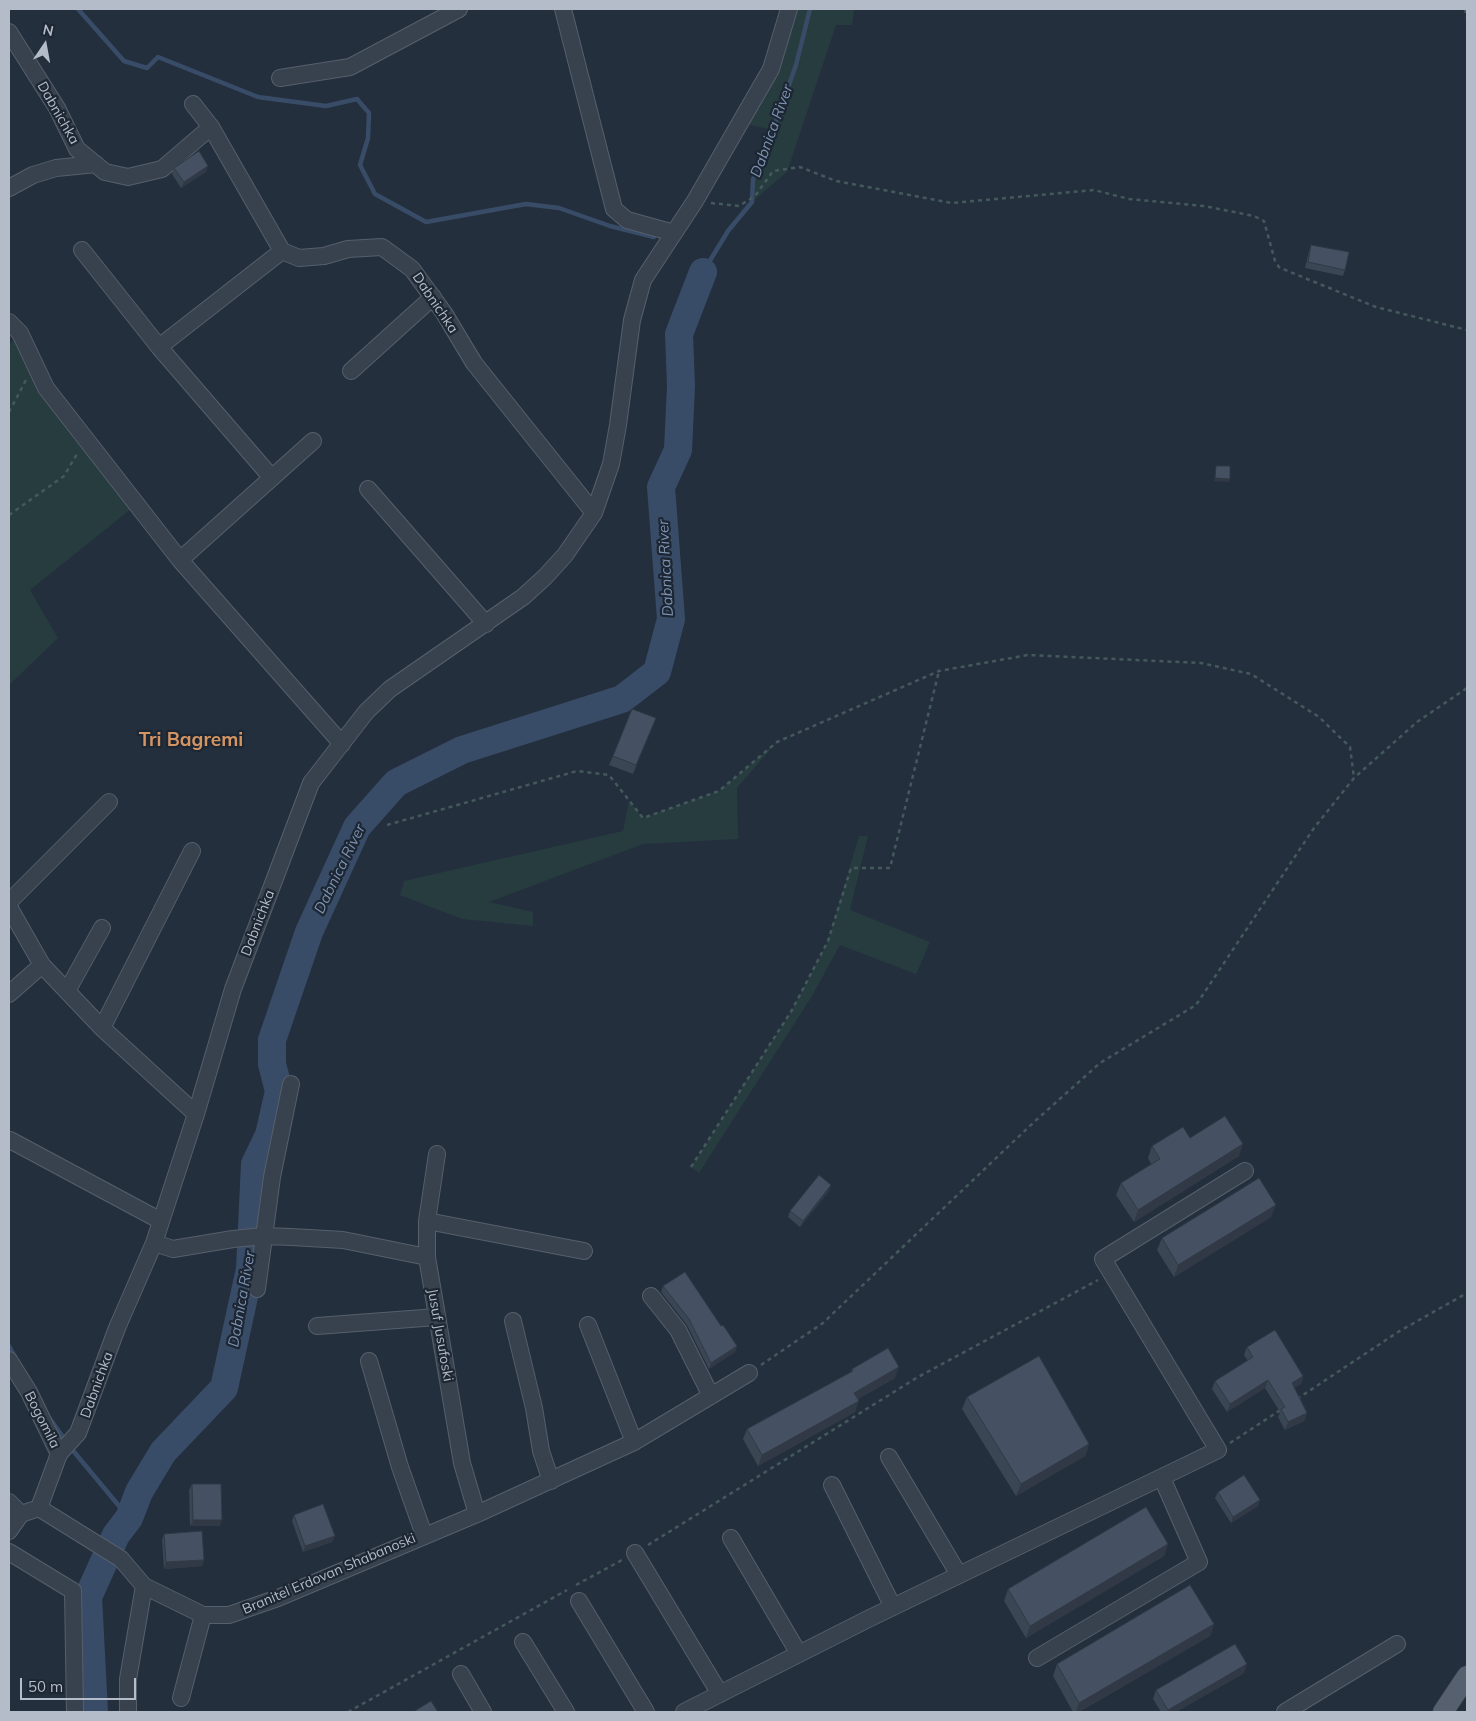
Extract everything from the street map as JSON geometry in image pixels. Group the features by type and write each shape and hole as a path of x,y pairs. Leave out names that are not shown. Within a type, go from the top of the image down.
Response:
{"main road":[{"path":"1442,1712 1467,1676"}],"street":[{"path":"280,78 350,67 459,9"},
{"path":"563,9 614,209 627,220 674,232"},
{"name":"Dabnichka","path":"38,1508 59,1454 78,1433 117,1328 162,1221 233,989 311,783 366,712 390,688 523,597 565,555 594,513 611,464 632,320 643,280 695,201 771,69 789,9"},
{"name":"Dabnichka","path":"9,32 57,108 78,148 105,172 128,177 162,169 210,127"},
{"path":"160,348 282,251 210,127 193,104"},
{"name":"Dabnichka","path":"9,188 33,175 56,168 96,164"},
{"name":"Dabnichka","path":"282,251 299,258 324,256 348,249 382,247 412,268 433,297 474,362 594,513"},
{"path":"82,250 160,348 272,478"},
{"path":"351,371 433,297"},
{"path":"9,322 20,333 46,388 180,560 342,744"},
{"path":"180,560 313,441"},
{"path":"368,489 486,624"},
{"path":"9,902 109,802"},
{"path":"102,1028 192,851"},
{"path":"9,907 42,964 102,1028 196,1114"},
{"path":"67,991 102,928"},
{"path":"9,994 42,964"},
{"path":"257,1289 272,1177 290,1084"},
{"path":"9,1142 162,1221"},
{"name":"Jusuf Jusufoski","path":"437,1154 427,1220 427,1257 462,1463 477,1514"},
{"path":"684,1712 893,1607 1218,1450 1103,1259 1245,1171"},
{"path":"427,1220 584,1251"},
{"path":"154,1242 173,1249 264,1236 343,1240 427,1257"},
{"path":"652,1296 678,1330 711,1396"},
{"path":"317,1326 437,1317"},
{"path":"513,1322 534,1408 541,1451 550,1480"},
{"path":"588,1326 634,1442"},
{"name":"Bogomila","path":"9,1360 29,1392 59,1454"},
{"name":"Branitel Erdovan Shabanoski","path":"369,1361 400,1467 424,1535"},
{"name":"Branitel Erdovan Shabanoski","path":"38,1508 121,1559 144,1586 203,1614 229,1615 278,1598 477,1514 634,1442 749,1373"},
{"path":"889,1457 959,1575"},
{"path":"1037,1658 1199,1562 1162,1478"},
{"path":"832,1485 893,1607"},
{"path":"9,1502 21,1514"},
{"path":"9,1531 21,1514 38,1508"},
{"path":"731,1538 799,1654"},
{"path":"9,1552 73,1591 74,1712"},
{"path":"635,1553 720,1694"},
{"path":"128,1712 128,1678 144,1586"},
{"path":"579,1601 646,1712"},
{"path":"181,1698 203,1614"},
{"path":"523,1642 566,1712"},
{"path":"1284,1712 1398,1644"},
{"path":"461,1674 483,1712"}],"path":[{"path":"1466,9 1467,18"},
{"path":"695,201 733,206 755,196 773,171 800,167 836,181 952,203 1094,190 1129,199 1204,206 1254,216 1264,221 1275,261 1279,267 1376,307 1467,330"},
{"path":"9,412 34,363"},
{"path":"9,515 64,476 85,439"},
{"path":"387,826 576,771 609,776 643,818 719,791 777,742 938,671 1028,655 1201,664 1251,674 1319,717 1350,747 1354,778"},
{"path":"691,1167 792,1010 828,941 851,868 890,868 938,671"},
{"path":"749,1373 823,1323 1034,1122 1100,1063 1196,1005 1314,828 1354,778 1417,722 1467,688"},
{"path":"348,1712 635,1553 918,1377 1111,1273"},
{"path":"1292,1402 1398,1332 1467,1293"},
{"path":"1218,1450 1284,1407"}],"green space":[{"path":"789,9 854,9 852,25 836,25 787,172 752,202 753,179 761,164 773,130 741,123"},
{"path":"20,333 46,388 136,505 30,590 58,638 9,685 9,345"},
{"path":"777,742 737,788 738,839 643,844 489,902 533,912 533,926 462,919 400,895 404,881 623,831 629,801 643,818 719,791"},
{"path":"859,836 868,836 850,910 930,942 916,974 840,945 812,996 699,1173 691,1167 792,1010 828,941"}],"building":[{"path":"199,151 208,166 184,182 174,168"},
{"path":"1311,245 1349,252 1345,270 1308,262"},
{"path":"1216,466 1230,466 1230,479 1215,478"},
{"path":"632,709 656,718 636,765 613,756"},
{"path":"1225,1116 1243,1144 1138,1210 1121,1183 1160,1159 1152,1146 1183,1127 1190,1138"},
{"path":"819,1175 831,1185 803,1221 790,1211"},
{"path":"1259,1178 1276,1205 1178,1265 1162,1238"},
{"path":"685,1272 721,1326 723,1325 737,1346 711,1363 689,1319 663,1286"},
{"path":"1275,1330 1303,1376 1292,1383 1307,1413 1288,1422 1281,1409 1285,1407 1268,1380 1230,1404 1215,1381 1253,1357 1247,1347"},
{"path":"888,1348 899,1367 854,1393 859,1401 762,1455 747,1429 853,1371 852,1369"},
{"path":"1039,1356 1089,1444 1021,1484 967,1397"},
{"path":"1244,1475 1260,1500 1233,1517 1218,1492"},
{"path":"192,1484 221,1484 222,1520 193,1520"},
{"path":"323,1504 335,1536 305,1546 294,1515"},
{"path":"1146,1507 1168,1544 1030,1626 1008,1589"},
{"path":"202,1531 204,1560 166,1562 164,1534"},
{"path":"1190,1585 1214,1624 1079,1703 1057,1664"},
{"path":"1235,1644 1247,1664 1168,1710 1156,1690"},
{"path":"431,1701 438,1712 413,1712"}],"waterway":[{"path":"78,9 124,61 147,68 158,57 258,97 326,106 357,99 369,113 368,138 360,165 375,194 426,222 526,204 559,208 610,226 654,237"},
{"name":"Dabnica River","path":"703,272 728,231 752,202 753,179 761,164 796,65 810,9"},
{"name":"Dabnica River","path":"94,1712 88,1597 116,1535 129,1518 139,1492 163,1452 224,1388 250,1269 255,1164 269,1135 279,1091 272,1064 272,1040 309,932 357,827 396,783 462,750 622,699 657,672 671,619 661,487 678,450 681,386 679,334 703,272"},
{"path":"9,1346 15,1357"},
{"path":"50,1419 66,1441"},
{"path":"70,1447 129,1518"}],"district":[{"name":"Tri Bagremi","path":"191,740"}]}
